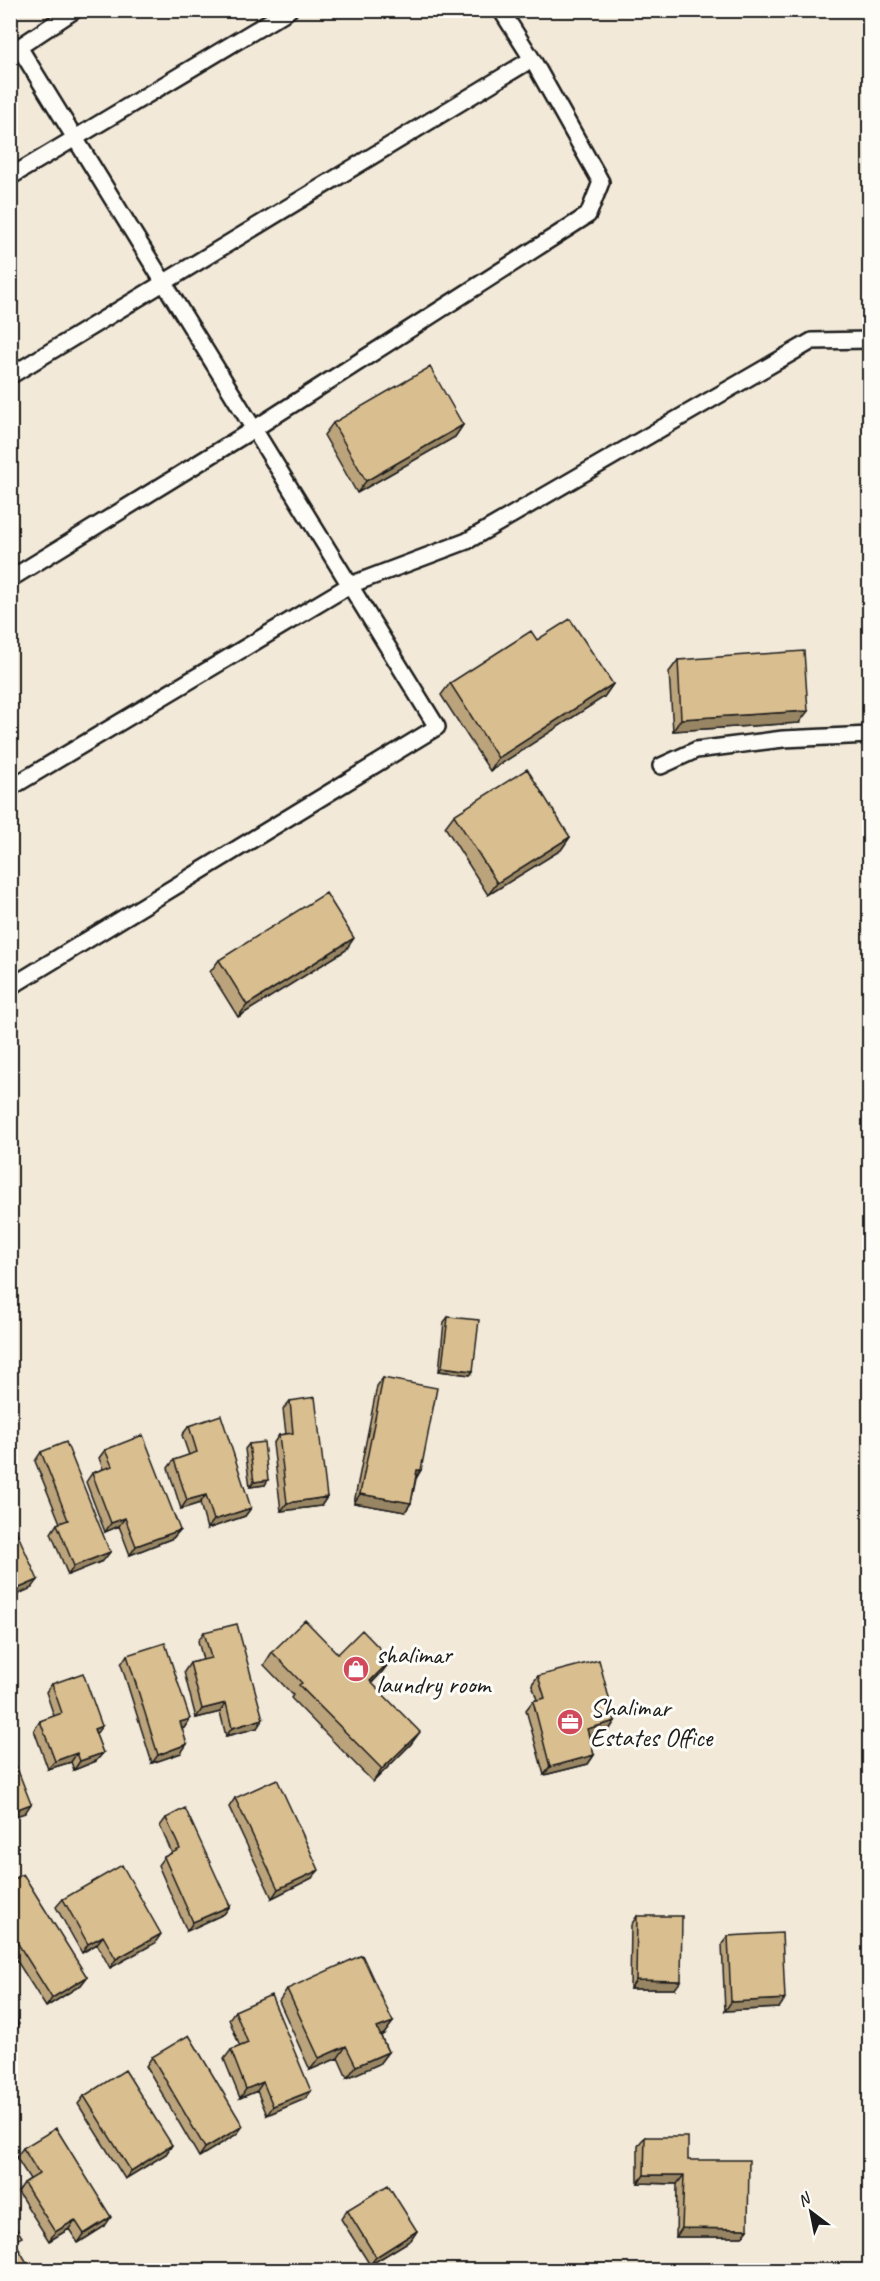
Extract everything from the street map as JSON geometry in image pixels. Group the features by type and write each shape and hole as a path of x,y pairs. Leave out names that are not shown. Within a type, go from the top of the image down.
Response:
{"lane":[{"path":"10,987 437,727 76,138 15,50 75,10"},
{"path":"10,177 289,10"},
{"path":"10,579 254,429 588,215 601,182 532,59 501,10"},
{"path":"10,376 532,59"},
{"path":"10,788 350,585 467,541 812,341 870,340"},
{"path":"661,766 696,750 783,739 870,735"}],"building":[{"path":"430,367 463,425 366,481 333,423"},
{"path":"570,619 613,684 498,758 450,683 531,631 537,640"},
{"path":"804,651 808,711 681,719 678,660"},
{"path":"527,769 570,837 497,883 454,815"},
{"path":"326,893 354,938 247,1005 219,960"},
{"path":"448,1317 479,1320 473,1371 442,1367"},
{"path":"383,1378 437,1388 421,1470 417,1470 411,1503 360,1494"},
{"path":"315,1397 327,1497 287,1503 279,1435 293,1433 290,1401"},
{"path":"221,1415 251,1508 214,1520 206,1495 187,1500 174,1460 197,1452 189,1426"},
{"path":"143,1435 180,1530 136,1546 125,1518 111,1523 92,1473 112,1466 105,1450"},
{"path":"66,1442 110,1552 74,1566 57,1524 68,1520 41,1452"},
{"path":"264,1442 268,1480 254,1482 249,1444"},
{"path":"10,1517 38,1580 10,1592"},
{"path":"305,1620 338,1654 362,1630 391,1660 370,1681 420,1732 382,1769 299,1685 302,1683 272,1652"},
{"path":"237,1624 263,1719 232,1728 226,1703 202,1709 190,1663 211,1658 204,1632"},
{"path":"165,1643 190,1719 180,1722 187,1744 158,1755 127,1655"},
{"path":"599,1660 615,1721 587,1729 594,1755 550,1767 533,1701 545,1698 538,1676"},
{"path":"83,1673 102,1726 94,1729 103,1753 80,1761 77,1753 55,1761 40,1721 62,1713 52,1684"},
{"path":"10,1750 31,1804 10,1812"},
{"path":"277,1779 319,1870 278,1889 235,1798"},
{"path":"185,1808 230,1906 193,1922 164,1857 180,1849 166,1818"},
{"path":"122,1865 161,1934 116,1959 103,1936 88,1944 63,1899"},
{"path":"23,1874 87,1977 52,1998 10,1931 10,1915 15,1913 10,1905 10,1882"},
{"path":"637,1916 682,1916 681,1981 636,1980"},
{"path":"782,1933 785,1999 731,2002 728,1936"},
{"path":"362,1955 393,2022 377,2028 388,2052 356,2066 346,2046 319,2058 287,1989"},
{"path":"271,1995 311,2091 273,2106 263,2082 246,2089 231,2050 248,2043 235,2011"},
{"path":"10,2010 19,2024 10,2029"},
{"path":"189,2035 243,2126 205,2148 152,2057"},
{"path":"125,2070 172,2145 131,2171 84,2096"},
{"path":"56,2128 111,2217 84,2234 75,2220 55,2232 24,2183 39,2174 23,2148"},
{"path":"645,2137 688,2137 688,2160 749,2160 748,2229 682,2228 684,2175 644,2175"},
{"path":"388,2185 417,2231 376,2257 347,2210"},
{"path":"10,2219 22,2237 14,2241 32,2271 10,2271"}],"place":[{"name":"shalimar laundry room","path":"356,1669"},
{"name":"Shalimar Estates Office","path":"570,1722"}]}
